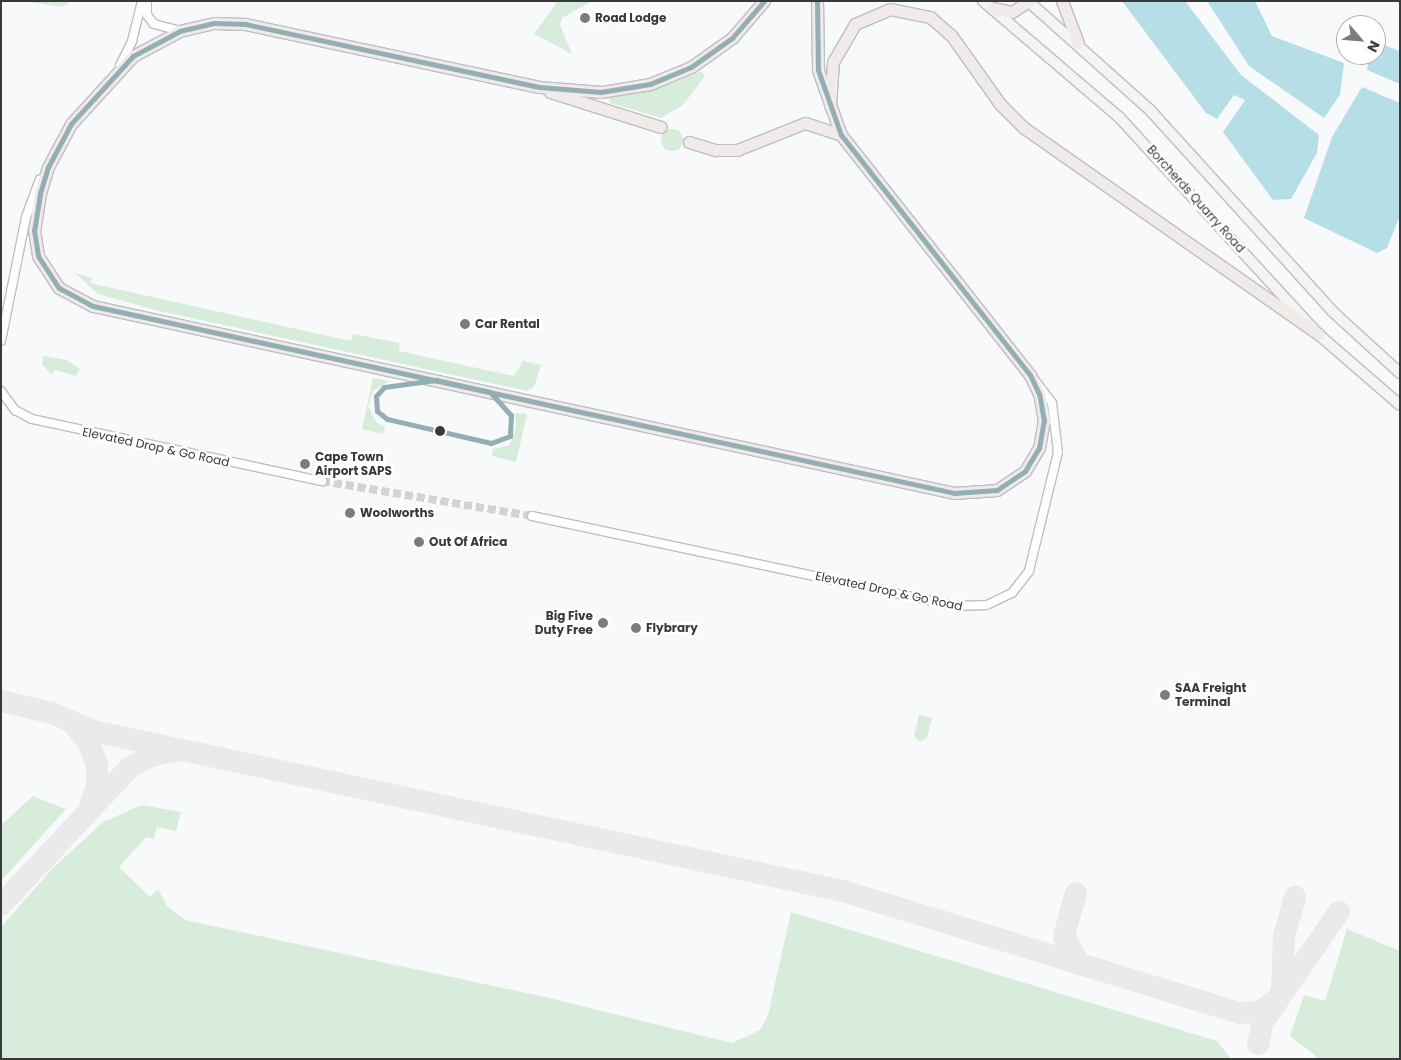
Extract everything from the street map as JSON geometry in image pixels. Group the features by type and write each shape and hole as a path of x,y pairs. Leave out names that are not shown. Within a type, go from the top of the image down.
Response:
{"main road":[{"path":"539,87 600,92 660,80 712,54 755,14 764,1"},
{"path":"661,127 539,87 246,24 214,23 180,31 145,47 118,69 77,114 48,167 35,224 37,251 51,280 82,303 954,493 997,490 1017,479 1035,458 1044,415 1030,375 884,194 841,135 829,110 816,54 817,1"},
{"path":"988,4 1012,12 1029,1 1078,44 1164,125 1332,311 1400,373"},
{"path":"1062,1 1078,44"},
{"name":"Borcherds Quarry Road","path":"988,4 1134,131 1318,334 1400,406"},
{"path":"829,110 832,62 855,24 890,9 930,17 952,35 1000,104 1024,128 1318,334"},
{"path":"689,142 716,150 737,150 805,124 841,135"}],"street":[{"path":"143,2 147,15 154,24 180,31"},
{"path":"118,69 130,48 143,2"},
{"path":"1,341 29,204 48,167"},
{"name":"Elevated Drop & Go Road","path":"532,516 876,590 971,608 1003,599 1023,581 1035,556 1059,441 1052,403 1030,375"},
{"name":"Elevated Drop & Go Road","path":"1,391 18,412 42,422 322,482"}],"green space":[{"path":"26,1 67,1 68,4 60,7"},
{"path":"558,1 592,1 562,18 560,25 572,54 534,34"},
{"path":"701,71 705,76 683,105 661,118 610,103 609,97 673,83"},
{"path":"672,129 680,132 683,140 680,148 672,151 664,148 661,140 664,132"},
{"path":"75,273 92,278 90,283 351,341 353,334 400,343 399,351 514,376 523,361 541,365 534,387 527,391 159,311 98,294"},
{"path":"43,356 67,360 80,369 76,376 56,370 51,374 42,364"},
{"path":"373,378 389,381 373,391 368,407 377,423 385,426 383,434 362,429"},
{"path":"515,413 527,414 516,462 492,456 493,449 510,445 516,427"},
{"path":"919,715 932,718 927,738 920,742 914,736"},
{"path":"33,796 66,809 1,881 1,825"},
{"path":"142,805 181,812 176,831 157,827 154,839 146,837 119,867 150,897 158,889 167,906 185,920 541,996 732,1043 760,1030 768,1015 791,912 1217,1041 1231,1059 1,1059 1,927 53,868 103,822"},
{"path":"1347,929 1400,951 1400,1059 1320,1059 1290,1036 1304,995 1325,1001"}],"water":[{"path":"1122,1 1185,1 1241,75 1319,135 1317,153 1291,199 1273,200 1223,132 1245,100 1234,95 1217,119 1206,113"},
{"path":"1207,1 1255,1 1272,36 1336,60 1336,65 1344,65 1340,95 1324,118 1249,66"},
{"path":"1386,46 1400,51 1400,84 1367,70 1368,65 1386,65"},
{"path":"1362,87 1400,103 1400,215 1387,248 1377,253 1304,218 1332,137"}],"taxiway":[{"path":"1,701 52,713 93,731 843,891 1239,1013 1260,1012 1279,997"},
{"path":"72,723 88,741 97,764 97,787 90,806"},
{"path":"1,905 129,768 151,756 175,751"},
{"path":"1076,893 1064,936 1079,964"},
{"path":"1282,990 1284,936 1295,897"},
{"path":"1258,1044 1263,1022 1339,912"}],"tunnel":[{"path":"322,481 532,516"}],"transit line":[{"path":"764,1 732,38 691,67 650,84 601,92 539,87 246,24 214,23 180,31 133,56 71,124 48,167 40,194 34,230 38,256 59,288 93,306 954,493 997,490 1025,471 1039,448 1044,421 1039,394 1030,375 841,135 818,70 817,1"},
{"path":"436,380 490,392 511,415 510,436 491,443 387,419 377,411 376,396 384,387 436,380"}],"place":[{"name":"Road Lodge","path":"585,18"},
{"name":"Car Rental","path":"465,324"},
{"name":"Cape Town Airport SAPS","path":"305,464"},
{"name":"Woolworths","path":"350,513"},
{"name":"Out Of Africa","path":"419,542"},
{"name":"Big Five Duty Free","path":"603,623"},
{"name":"Flybrary","path":"636,628"},
{"name":"SAA Freight Terminal","path":"1165,695"}]}
